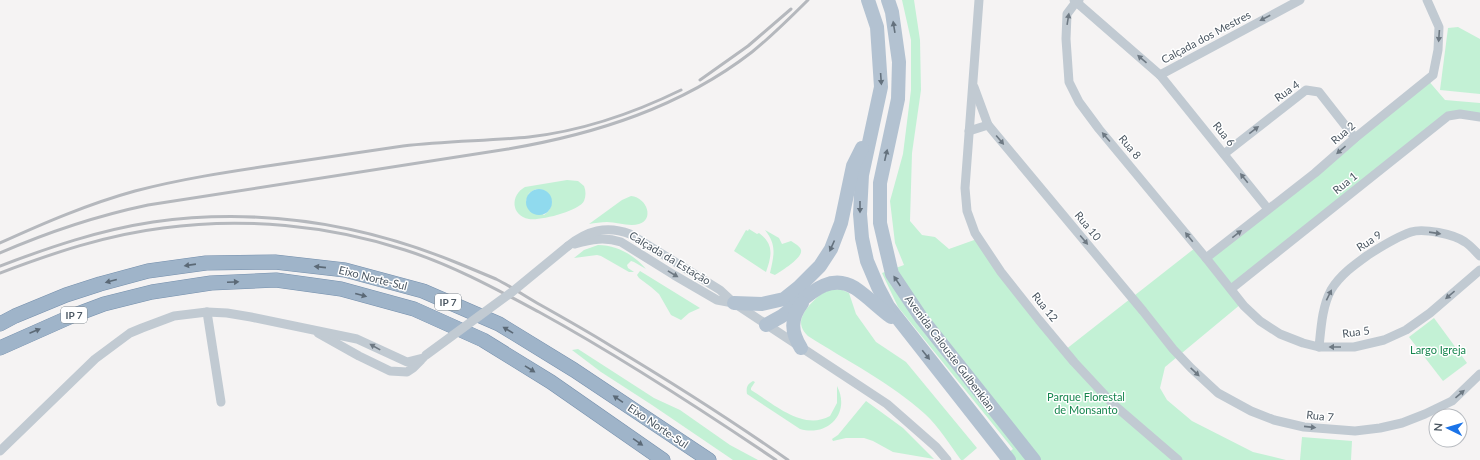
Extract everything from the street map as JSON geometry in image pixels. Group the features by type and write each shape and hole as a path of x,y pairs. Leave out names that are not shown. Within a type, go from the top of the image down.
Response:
{"highway":[{"name":"Eixo Norte-Sul","path":"0,324 15,316 66,295 148,271 206,263 275,262 346,270 423,291 499,324 574,370 709,460"},
{"name":"Eixo Norte-Sul","path":"0,348 72,316 104,304 152,292 211,283 276,280 341,289 414,309 490,344 551,382 663,460"}],"main road":[{"name":"Avenida Calouste Gulbenkian","path":"868,0 877,27 882,87 862,175 860,194 862,238 867,260 878,288 888,306 1008,459"},
{"name":"Avenida Calouste Gulbenkian","path":"888,0 892,12 900,62 898,99 880,183 880,223 892,274 922,319 1034,460"},
{"path":"766,325 784,299 815,271 831,249 841,223 853,166 872,130"},
{"path":"766,325 782,316 823,285 839,282 854,288 901,324"},
{"path":"801,348 793,332 793,323 797,309 806,297"},
{"path":"734,303 762,304 784,299"}],"street":[{"name":"Rua 10","path":"969,131 979,0"},
{"name":"Calçada dos Mestres","path":"1077,1 1160,75 1300,0"},
{"name":"Rua 2","path":"1206,258 1315,173 1355,138 1433,75 1438,50 1439,27 1427,0"},
{"name":"Rua 8","path":"1077,1 1067,14 1066,39 1069,82 1079,102 1099,129 1231,289"},
{"name":"Rua 6","path":"1160,75 1268,209"},
{"name":"Rua 10","path":"973,84 988,125 1143,311 1168,344"},
{"name":"Rua 4","path":"1224,154 1306,90 1319,92 1355,138"},
{"name":"Rua 1","path":"1231,289 1448,116 1460,114 1480,117"},
{"path":"969,131 988,125"},
{"name":"Rua 12","path":"969,131 966,200 969,216 975,233 1001,272 1074,362 1114,405 1178,460"},
{"name":"Calçada da Estação","path":"310,329 390,372 411,370 425,357 512,292 568,246 584,235 600,230 620,230 630,234 720,290 734,303 766,325 887,404 936,447 947,460"},
{"name":"Rua 9","path":"1319,347 1323,316 1326,303 1332,290 1343,275 1379,248 1396,238 1413,231 1449,235 1464,241 1480,256"},
{"name":"Rua 5","path":"1231,289 1244,306 1260,321 1280,334 1303,343 1319,347 1354,347 1384,340 1406,330 1430,313 1480,270"},
{"path":"0,451 95,359 130,333 174,316 206,312 227,313 357,339 407,362 425,357"},
{"path":"206,312 221,402"},
{"name":"Rua 7","path":"1168,344 1218,393 1251,411 1269,418 1304,427 1355,431 1402,423 1452,401 1480,374"}],"green space":[{"name":"Parque Florestal de Monsanto","path":"902,0 914,0 920,40 921,90 912,153 910,221 922,235 935,237 949,249 977,239 1065,350 1195,248 1206,260 1427,79 1445,100 1480,103 1480,118 1449,117 1232,292 1241,304 1165,367 1160,388 1167,400 1192,421 1253,452 1286,460 999,460 1013,449 898,307 882,273 904,265 895,243 890,201 903,154 911,90 911,40"},
{"path":"1458,27 1480,39 1480,94 1440,90 1448,28"},
{"path":"567,180 578,181 584,186 585,197 581,205 567,212 542,218 529,219 519,214 515,205 517,195 525,187","holes":["536,189 541,189 549,194 552,203 551,207 544,215 526,201 529,193"]},
{"path":"631,196 642,201 647,209 648,214 644,222 635,225 607,222 589,224 622,200"},
{"path":"749,229 764,237 769,246 770,260 766,272 734,251 746,230 748,231"},
{"path":"765,230 779,238 782,244 791,241 801,250 799,257 775,275 770,273 773,261 773,245"},
{"path":"598,245 612,247 631,255 646,269 631,261 627,265 628,268 634,272 629,272 597,255 574,258 584,250"},
{"path":"640,271 700,308 689,313 681,320 671,315 659,294 639,278 637,275"},
{"path":"840,289 849,293 856,314 876,342 906,362 977,448 963,460 961,460 940,430 912,403 883,382 808,336 804,331 801,322 804,312 808,307 816,298 826,292"},
{"name":"Largo Igreja","path":"1434,318 1467,363 1443,381 1409,337"},
{"path":"578,349 654,398 680,410 730,445 758,460 733,460 601,372 572,350"},
{"path":"753,381 755,382 751,390 789,414 810,420 820,420 830,416 837,403 837,386 841,396 839,414 828,426 810,431 800,429 747,394 747,386"},
{"path":"866,401 903,428 934,459 893,452 873,441 864,438 846,438 833,441 832,439 838,435"},
{"path":"1302,437 1352,441 1351,460 1300,460"}],"water":[{"path":"539,189 548,193 552,202 548,211 539,215 530,211 526,202 530,193"}],"railway":[{"path":"0,253 72,225 148,205 508,149 541,143 605,126 636,116 667,103 725,71 752,52 781,27 808,0"},
{"path":"700,80 748,46 791,9"},
{"path":"0,243 50,221 118,196 187,179 403,146 529,137 549,134 588,126 607,120 645,106 681,90"},
{"path":"0,266 94,234 133,225 193,218 232,216 310,222 385,238 423,250 496,279 656,373 788,460"},
{"path":"0,273 100,240 142,231 193,225 224,223 285,226 316,229 376,241 440,263 474,278 539,312 659,383 776,460"}]}
